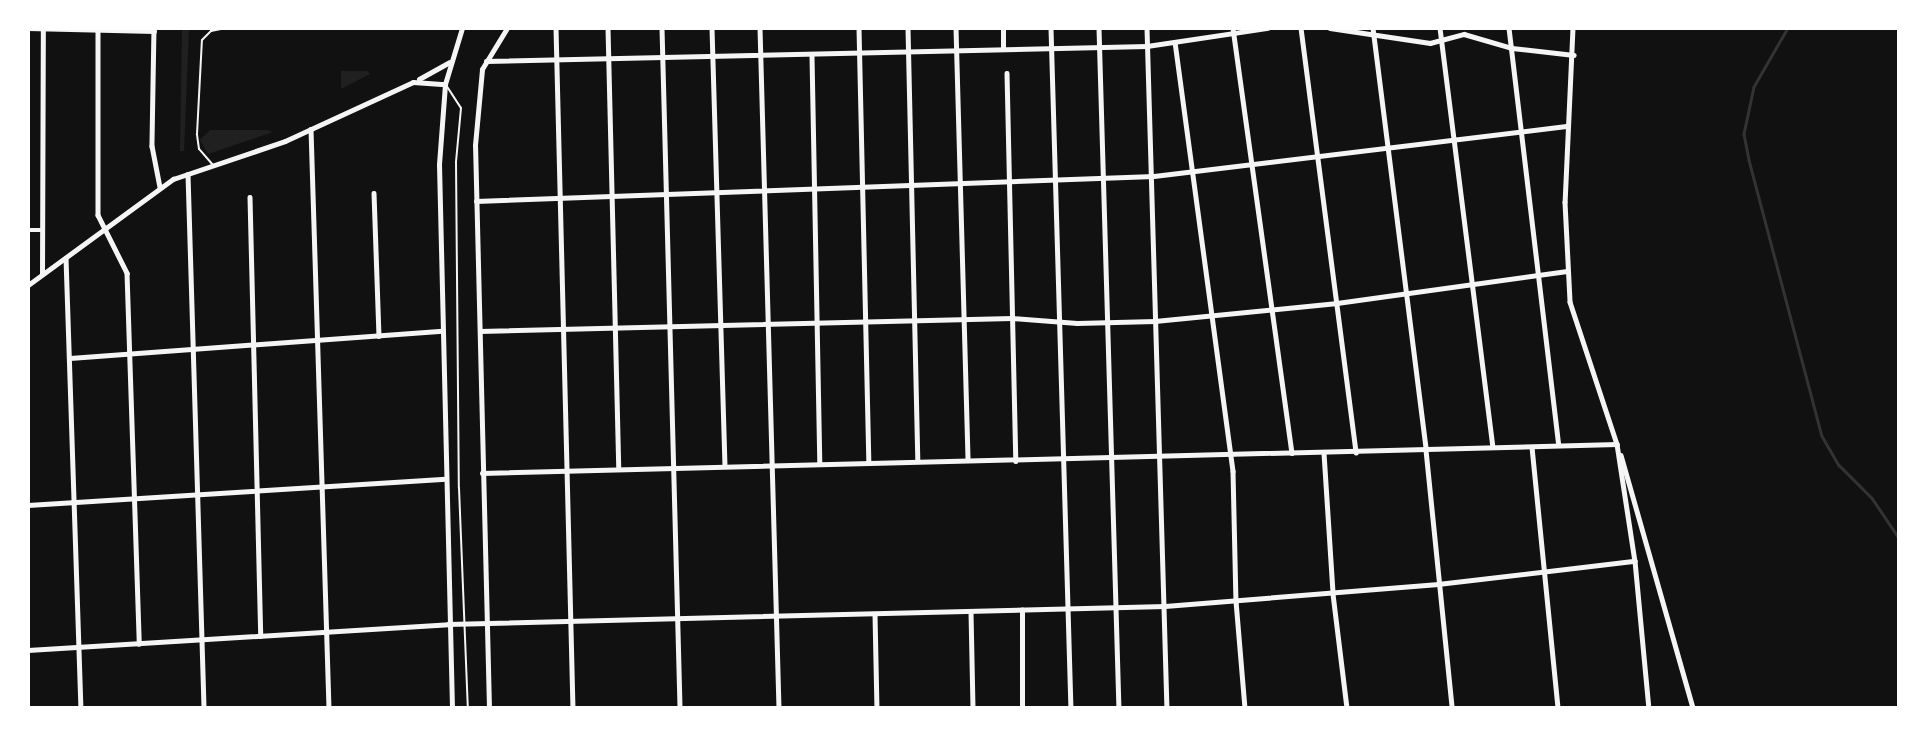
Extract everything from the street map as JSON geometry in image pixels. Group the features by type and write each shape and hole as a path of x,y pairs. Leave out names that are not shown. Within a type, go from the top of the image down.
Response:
{"street":[{"path":"28,28 154,29 152,146 160,187"},
{"path":"42,274 43,28"},
{"path":"452,708 439,164 445,84 462,28"},
{"path":"489,708 476,201 478,89 486,61 507,28"},
{"path":"556,28 573,708"},
{"path":"608,28 619,467"},
{"path":"662,28 680,708"},
{"path":"712,28 725,465"},
{"path":"760,28 779,708"},
{"path":"859,28 865,189 869,462"},
{"path":"908,28 918,460"},
{"path":"956,28 968,459"},
{"path":"1003,28 1003,47"},
{"path":"1051,28 1072,708"},
{"path":"1099,28 1119,708"},
{"path":"1147,28 1154,176 1155,321 1167,708"},
{"path":"486,61 662,60 1003,47 1147,46 1233,31 1268,28"},
{"path":"1301,28 1356,452"},
{"path":"1330,28 1440,41 1464,34 1512,48 1574,55"},
{"path":"1373,28 1426,450 1452,708"},
{"path":"1440,28 1493,447"},
{"path":"1508,28 1535,275 1559,445"},
{"path":"1573,28 1574,55 1568,126 1567,271 1573,317 1618,444 1693,708"},
{"path":"98,30 97,206 102,229 127,273 137,498 139,645"},
{"path":"1233,31 1292,453"},
{"path":"1175,42 1189,173 1231,455 1236,601 1245,708"},
{"path":"813,55 820,463"},
{"path":"28,285 160,187 188,174 312,129 451,62"},
{"path":"1007,73 1016,461"},
{"path":"413,82 445,84"},
{"path":"476,201 718,191 912,188 1009,181 1154,176 1568,126"},
{"path":"312,129 328,708"},
{"path":"188,174 204,708"},
{"path":"374,193 379,336"},
{"path":"250,197 261,636"},
{"path":"28,230 41,230"},
{"path":"66,257 81,708"},
{"path":"480,331 1012,318 1108,323 1155,321 1337,303 1567,271"},
{"path":"70,358 442,331"},
{"path":"481,473 918,460 1112,460 1618,444"},
{"path":"1618,444 1635,561 1649,708 1642,708"},
{"path":"1532,447 1558,708"},
{"path":"1324,453 1333,594 1347,708"},
{"path":"28,505 445,479"},
{"path":"28,650 448,624 1165,606 1438,584 1635,561"},
{"path":"1022,610 1022,708"},
{"path":"971,612 973,708"},
{"path":"876,614 877,708"}],"lane":[{"path":"213,165 199,149 196,127 202,40 211,31 226,28"},
{"path":"445,84 461,108 456,162 464,624 468,708"}],"shaded area":[{"path":"182,28 189,28 184,151 180,151"},
{"path":"341,71 367,71 370,74 341,89"},
{"path":"210,130 273,132 208,154 200,140"}],"waterway":[{"path":"1788,28 1754,87 1744,134 1749,160 1822,436 1839,465 1872,498 1899,538"}]}
